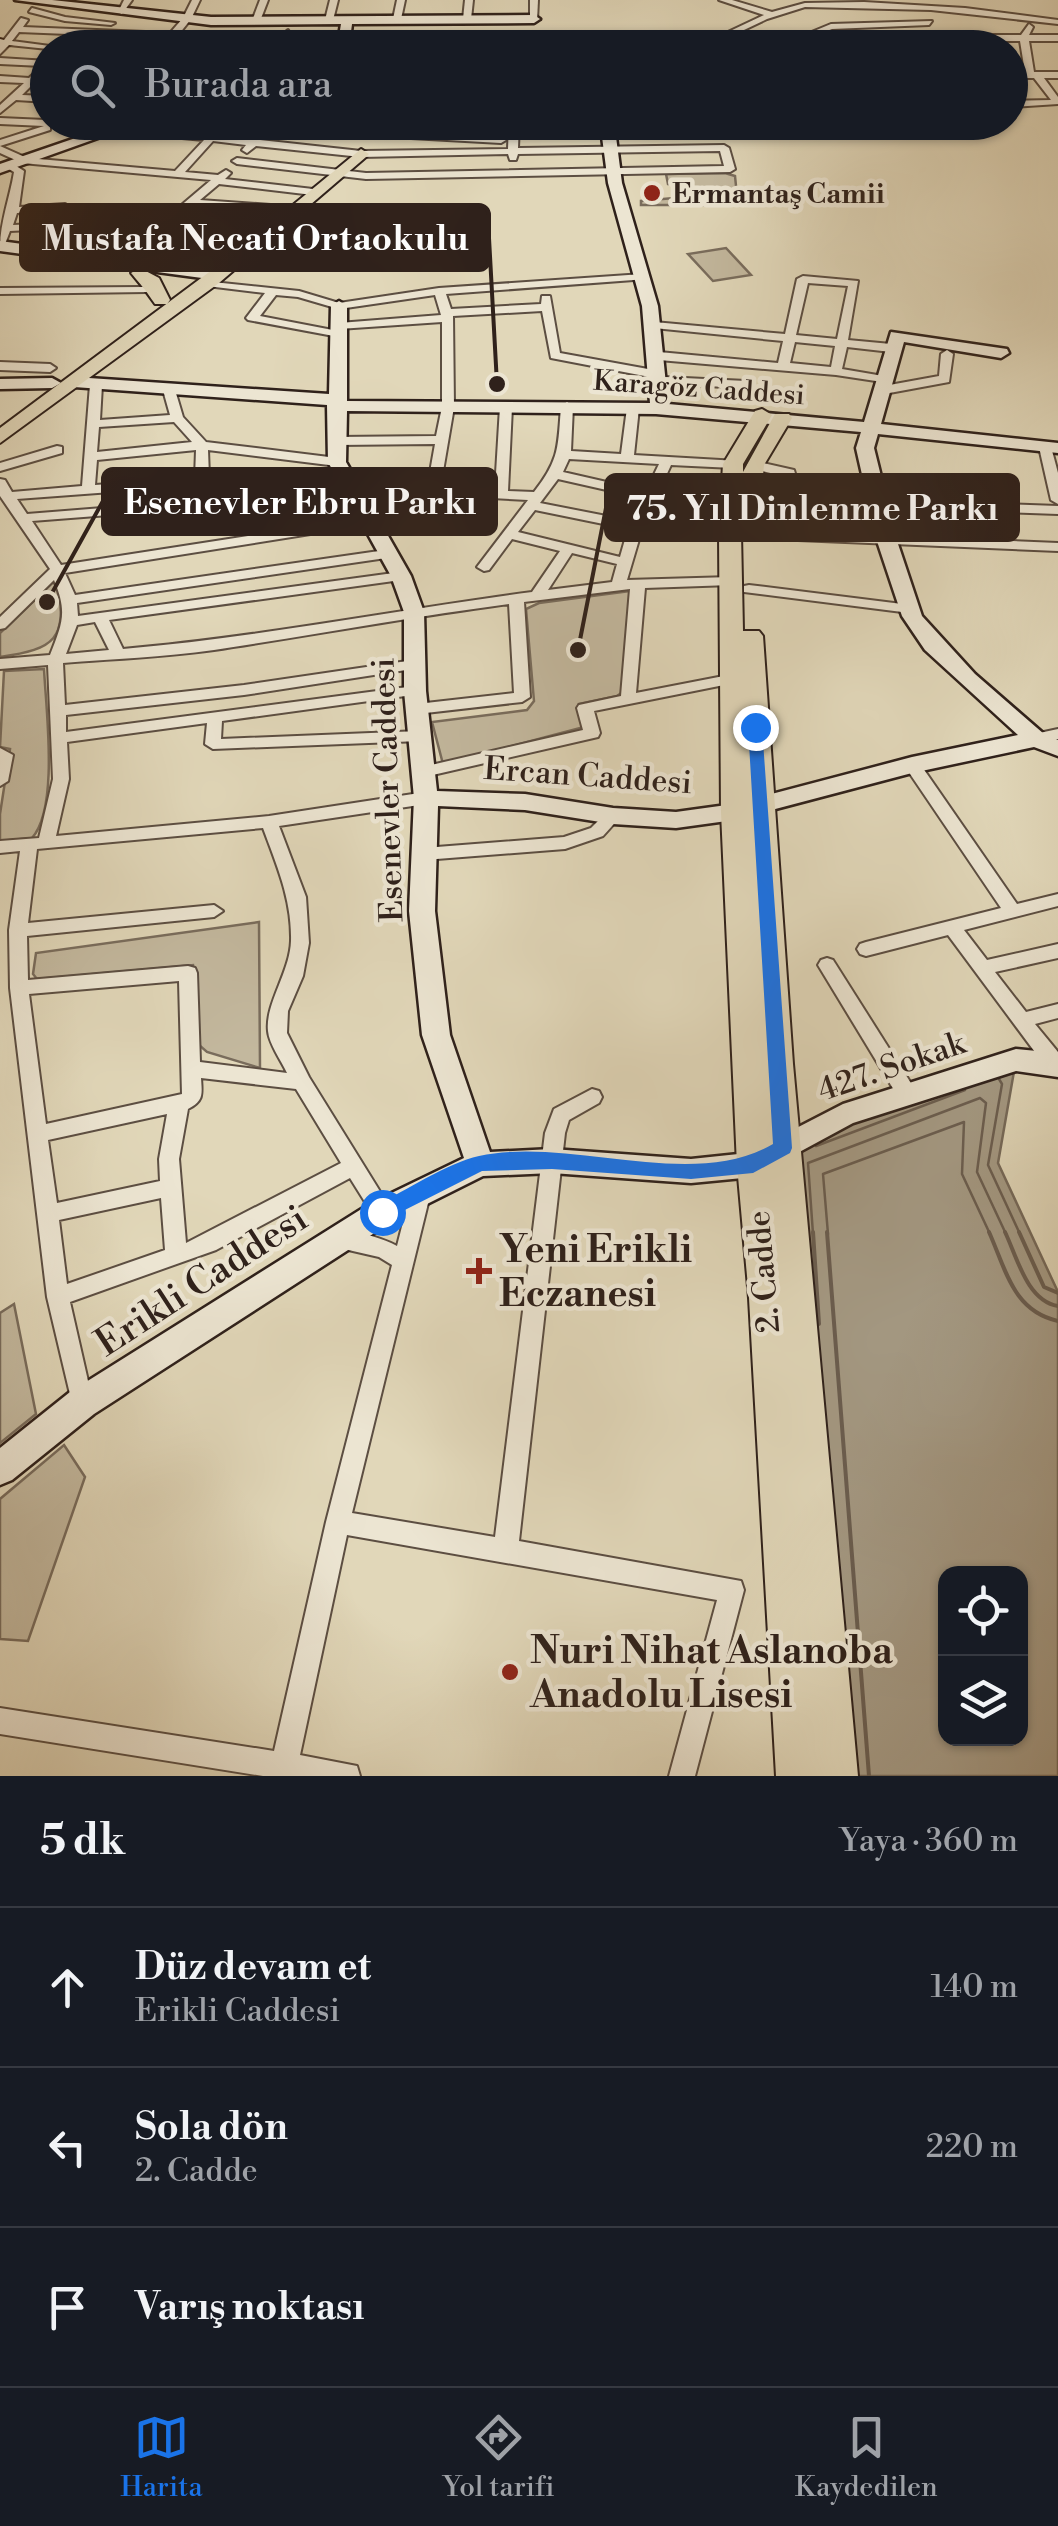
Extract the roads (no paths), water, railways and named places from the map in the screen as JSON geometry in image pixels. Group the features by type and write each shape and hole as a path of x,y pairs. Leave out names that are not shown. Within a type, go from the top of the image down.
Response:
{"main road":[{"path":"21,0 35,6 60,2 125,6 253,26 328,20 534,19"},
{"path":"346,30 347,20"},
{"path":"14,167 91,140"},
{"path":"608,140 654,326 659,356 659,410"},
{"path":"0,437 74,382 212,268 276,208 310,194 361,154"},
{"path":"0,424 51,375 298,211 310,194"},
{"path":"0,245 151,274 212,268"},
{"path":"0,255 151,274 212,268 243,284"},
{"path":"151,274 164,297"},
{"name":"Esenevler Caddesi","path":"339,322 335,403 338,458 351,494 400,576 414,612 416,700 426,798 422,912 436,1035 480,1164"},
{"path":"1001,354 897,336 865,448 887,541 910,609 933,645 1051,741"},
{"path":"0,384 51,375"},
{"name":"Karagöz Caddesi","path":"74,382 335,403 448,408 634,408 772,417 868,431 1052,447"},
{"name":"2. Cadde","path":"746,808 738,534 743,465 772,417"},
{"name":"2. Cadde","path":"740,585 734,679 768,1156 766,1298 797,1776"},
{"name":"Ercan Caddesi","path":"426,798 525,802 613,816 676,820 746,808 912,764 1051,741"},
{"name":"427. Sokak","path":"768,1156 842,1115 907,1094 1016,1060 1056,1063"},
{"name":"2. Cadde","path":"768,1156 807,1372 836,1776"},
{"name":"Erikli Caddesi","path":"0,1469 82,1403 382,1212 480,1164 552,1161 691,1171 768,1156"}],"street":[{"path":"178,30 196,0"},
{"path":"249,30 264,0"},
{"path":"328,20 334,0"},
{"path":"397,19 401,0"},
{"path":"467,19 469,0"},
{"path":"534,0 534,19"},
{"path":"722,0 775,15"},
{"path":"825,3 831,27"},
{"path":"740,30 775,15 825,3 924,7 1058,22"},
{"path":"2,45 35,6 65,19 111,23"},
{"path":"924,7 931,30"},
{"path":"1027,30 1033,18"},
{"path":"824,30 929,23"},
{"path":"1,25 46,30"},
{"path":"1028,37 1054,38 1052,52"},
{"path":"2,45 30,46"},
{"path":"1028,52 1034,75 1058,98 1051,104 1028,104"},
{"path":"0,62 30,63"},
{"path":"1028,75 1058,75"},
{"path":"0,79 30,81"},
{"path":"5,104 30,81"},
{"path":"5,104 30,103"},
{"path":"0,122 30,122"},
{"path":"0,245 13,210 14,167 0,146 30,135"},
{"path":"178,174 209,140"},
{"path":"221,140 361,154 466,151 542,140"},
{"path":"256,140 217,181 169,220 167,242 243,284 277,292 339,322 439,291 643,277"},
{"path":"293,147 300,140"},
{"path":"340,152 351,140"},
{"path":"417,140 417,165"},
{"path":"466,168 468,140"},
{"path":"479,140 512,146"},
{"path":"512,140 514,169"},
{"path":"562,140 563,173"},
{"path":"238,161 366,176 730,169 724,148 656,149 608,140"},
{"path":"656,149 661,171"},
{"path":"14,167 178,174 310,194"},
{"path":"14,167 217,181"},
{"path":"191,202 276,208"},
{"path":"13,210 65,207"},
{"path":"66,241 90,216 241,228 276,208"},
{"path":"103,245 109,215"},
{"path":"144,252 149,218"},
{"path":"7,228 80,225"},
{"path":"52,246 66,241 103,245 146,238"},
{"path":"286,273 277,292 252,318 339,322 547,307"},
{"path":"0,291 151,274"},
{"path":"783,366 803,279 854,284 836,371"},
{"path":"545,282 555,355 659,377 746,385"},
{"path":"433,491 448,408 447,316 439,291"},
{"path":"654,326 891,348"},
{"path":"659,356 836,371 884,385 945,379 947,354"},
{"path":"0,366 51,375"},
{"path":"88,491 96,385"},
{"path":"169,390 177,418 202,445 202,482"},
{"path":"501,494 506,406"},
{"path":"484,567 555,474 564,455 567,406"},
{"path":"627,458 634,408"},
{"path":"92,424 177,418"},
{"path":"4,490 88,491 202,482 442,440"},
{"path":"90,458 202,445 338,458"},
{"path":"1052,447 1058,500"},
{"path":"0,467 58,450"},
{"path":"564,455 743,465 789,473 807,538"},
{"path":"618,585 636,526 667,460"},
{"path":"555,474 651,496"},
{"path":"4,490 58,570 70,600 71,620 54,662 60,779 38,844 18,930 19,988 46,1214 58,1297 82,1403"},
{"path":"22,518 433,491 501,494 636,526"},
{"path":"243,501 256,538"},
{"path":"879,504 1058,510"},
{"path":"0,625 58,570 367,521"},
{"path":"508,534 625,562"},
{"path":"738,534 1058,547"},
{"path":"538,594 568,548"},
{"path":"70,600 386,554"},
{"path":"71,620 400,576"},
{"path":"628,700 638,584"},
{"path":"0,664 210,646 414,612 618,585 740,585 910,609"},
{"path":"58,738 215,716 522,696 516,597"},
{"path":"100,617 119,656"},
{"path":"57,710 244,690 414,665"},
{"path":"424,772 592,733 586,708 734,679"},
{"path":"215,716 213,744 420,736"},
{"path":"0,753 5,755 0,782"},
{"path":"912,764 1012,912"},
{"path":"0,847 270,822 426,798"},
{"path":"424,854 566,843 597,832 613,816"},
{"path":"270,822 297,897 300,943 276,1033 382,1212"},
{"path":"866,949 1058,900"},
{"path":"18,930 214,910"},
{"path":"950,926 1056,1063"},
{"path":"982,968 1058,951"},
{"path":"826,964 907,1094"},
{"path":"19,988 188,973 192,1098 37,1134"},
{"path":"1022,1020 1058,1011"},
{"path":"190,1069 302,1082"},
{"path":"506,1550 552,1161 562,1115 592,1097"},
{"path":"176,1255 168,1188 178,1104"},
{"path":"58,1297 208,1244 354,1166"},
{"path":"46,1214 168,1188"},
{"path":"284,1771 338,1522 422,1191"},
{"path":"338,1240 383,1249 404,1262"},
{"path":"338,1522 732,1590 682,1776"},
{"path":"0,1720 284,1771 347,1776"}],"water":[{"path":"1016,1060 998,1163 1058,1292 1058,1776 832,1776 783,1148"}],"place":[{"name":"Ermantaş Camii","path":"652,193"},
{"name":"Mustafa Necati Ortaokulu","path":"497,384"},
{"name":"Esenevler Ebru Parkı","path":"47,602"},
{"name":"75. Yıl Dinlenme Parkı","path":"578,650"},
{"name":"Yeni Erikli Eczanesi","path":"479,1271"},
{"name":"Nuri Nihat Aslanoba Anadolu Lisesi","path":"510,1672"}]}
